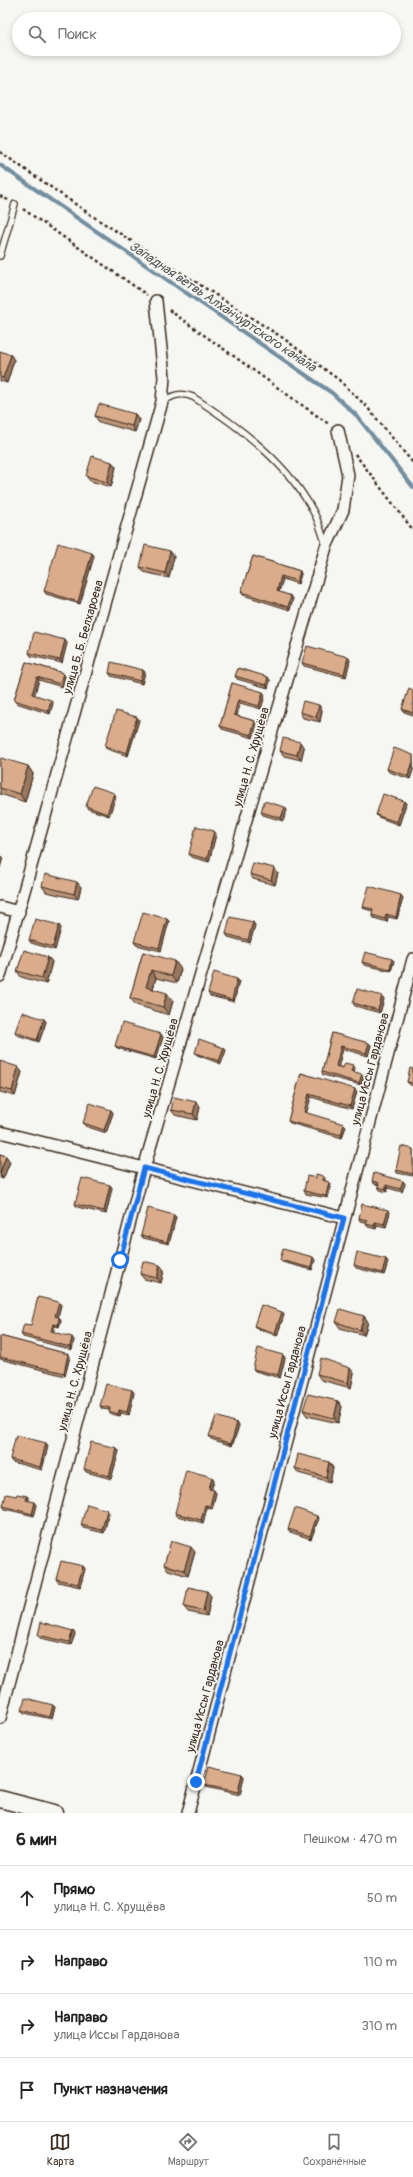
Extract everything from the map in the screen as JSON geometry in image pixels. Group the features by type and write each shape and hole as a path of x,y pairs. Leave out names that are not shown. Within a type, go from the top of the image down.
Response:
{"street":[{"name":"улица Б. Б. Белхароева","path":"0,976 162,402 164,377 156,301"},
{"name":"улица Н. С. Хрущёва","path":"0,1718 144,1168 326,547 343,510 348,475 338,430"},
{"path":"0,907 19,912"},
{"name":"улица Иссы Гарданова","path":"188,1813 413,959"},
{"path":"0,1132 344,1218"},
{"path":"0,1799 54,1813"}],"lane":[{"path":"0,256 15,204"},
{"path":"162,402 177,394 187,394 261,447 285,471 309,504 317,518 326,547"}],"path":[{"path":"0,152 94,218 284,338 339,380 368,407 413,463"},
{"path":"0,196 15,204 156,301 338,430"},
{"path":"352,449 413,530"}],"building":[{"path":"0,351 11,355 3,378 0,377"},
{"path":"99,404 135,414 132,426 95,416"},
{"path":"92,456 112,462 107,482 86,476"},
{"path":"58,543 92,553 78,602 44,591"},
{"path":"145,545 170,551 165,573 140,567"},
{"path":"253,556 300,571 297,581 281,576 277,591 291,596 288,607 241,592"},
{"path":"34,632 65,640 60,660 29,653"},
{"path":"307,646 348,657 344,674 302,663"},
{"path":"26,662 63,673 60,684 37,677 32,694 51,700 48,711 14,700"},
{"path":"111,662 143,670 140,681 109,673"},
{"path":"238,668 268,677 266,685 235,676"},
{"path":"232,683 263,692 259,706 238,700 234,715 255,721 251,735 220,726"},
{"path":"409,688 413,690 413,713 402,709"},
{"path":"303,701 319,705 316,717 300,712"},
{"path":"116,711 137,717 127,753 105,746"},
{"path":"283,738 300,742 297,755 280,751"},
{"path":"394,748 413,755 413,762 408,776 387,769"},
{"path":"1,758 28,766 20,794 0,788"},
{"path":"93,786 114,793 107,814 86,806"},
{"path":"383,794 404,801 397,822 376,815"},
{"path":"264,801 285,807 281,818 261,812"},
{"path":"196,826 214,831 207,859 189,854"},
{"path":"253,863 274,868 271,880 250,874"},
{"path":"45,874 77,882 74,894 42,886"},
{"path":"369,886 401,895 396,917 386,914 385,919 372,915 373,909 363,907"},
{"path":"143,912 167,919 159,948 134,942"},
{"path":"230,917 253,922 248,940 226,934"},
{"path":"35,919 59,925 53,947 29,940"},
{"path":"24,950 48,957 42,978 17,971"},
{"path":"143,952 175,961 171,976 151,970 146,987 167,993 163,1007 130,998"},
{"path":"365,952 392,959 390,969 362,962"},
{"path":"214,972 237,979 232,1000 208,993"},
{"path":"357,989 382,996 378,1010 353,1003"},
{"path":"22,1012 44,1019 37,1040 15,1032"},
{"path":"122,1023 161,1034 154,1057 115,1046"},
{"path":"332,1033 369,1043 366,1053 341,1046 336,1066 343,1068 345,1063 353,1065 351,1071 362,1074 359,1083 322,1072"},
{"path":"199,1039 224,1048 219,1061 195,1053"},
{"path":"0,1061 18,1067 12,1091 0,1088"},
{"path":"410,1068 413,1069 413,1083 407,1082"},
{"path":"301,1073 355,1089 350,1106 309,1094 304,1112 344,1124 341,1135 288,1121"},
{"path":"174,1097 196,1102 193,1114 171,1110"},
{"path":"90,1103 111,1110 104,1130 83,1123"},
{"path":"401,1146 413,1149 413,1174 396,1170"},
{"path":"0,1154 6,1156 0,1173"},
{"path":"374,1173 403,1181 400,1189 386,1185 386,1189 378,1187 379,1183 372,1181"},
{"path":"316,1174 323,1176 322,1180 329,1182 326,1196 304,1191 307,1176 316,1178"},
{"path":"82,1178 110,1185 104,1211 75,1204"},
{"path":"362,1204 388,1210 384,1224 375,1222 374,1226 366,1224 367,1220 359,1218"},
{"path":"148,1208 174,1215 167,1242 141,1235"},
{"path":"283,1249 313,1257 311,1268 280,1260"},
{"path":"357,1252 386,1259 382,1273 354,1265"},
{"path":"143,1261 160,1265 157,1278 140,1274"},
{"path":"38,1297 59,1302 55,1316 59,1317 58,1325 53,1324 51,1331 72,1337 70,1347 21,1334 24,1324 31,1325"},
{"path":"261,1305 282,1312 275,1333 254,1326"},
{"path":"340,1309 364,1316 360,1330 336,1322"},
{"path":"0,1336 68,1354 64,1373 0,1357"},
{"path":"258,1348 283,1355 278,1375 253,1369"},
{"path":"321,1358 350,1368 348,1383 317,1374"},
{"path":"106,1384 132,1390 127,1412 119,1410 118,1414 109,1411 110,1408 100,1406"},
{"path":"308,1394 338,1401 334,1418 303,1410"},
{"path":"216,1416 237,1423 231,1444 209,1436"},
{"path":"16,1435 46,1443 40,1467 10,1459"},
{"path":"91,1442 117,1448 109,1476 84,1469"},
{"path":"298,1454 329,1462 326,1477 295,1468"},
{"path":"186,1470 212,1477 209,1489 214,1490 210,1506 205,1505 201,1520 175,1513"},
{"path":"6,1494 27,1496 26,1500 35,1502 32,1514 3,1506"},
{"path":"87,1504 107,1510 102,1530 81,1525"},
{"path":"295,1508 317,1516 310,1536 288,1529"},
{"path":"171,1541 191,1547 184,1570 164,1565"},
{"path":"61,1561 83,1566 78,1584 56,1579"},
{"path":"188,1587 207,1591 203,1611 184,1607"},
{"path":"41,1622 73,1631 69,1642 38,1635"},
{"path":"25,1698 53,1705 50,1717 22,1710"},
{"path":"209,1766 242,1774 238,1792 204,1785"}],"waterway":[{"name":"Западная ветвь Алханчуртского канала","path":"0,165 332,393 357,416 413,487"}],"route":[{"path":"120,1260 144,1168 344,1218 196,1782"}]}
